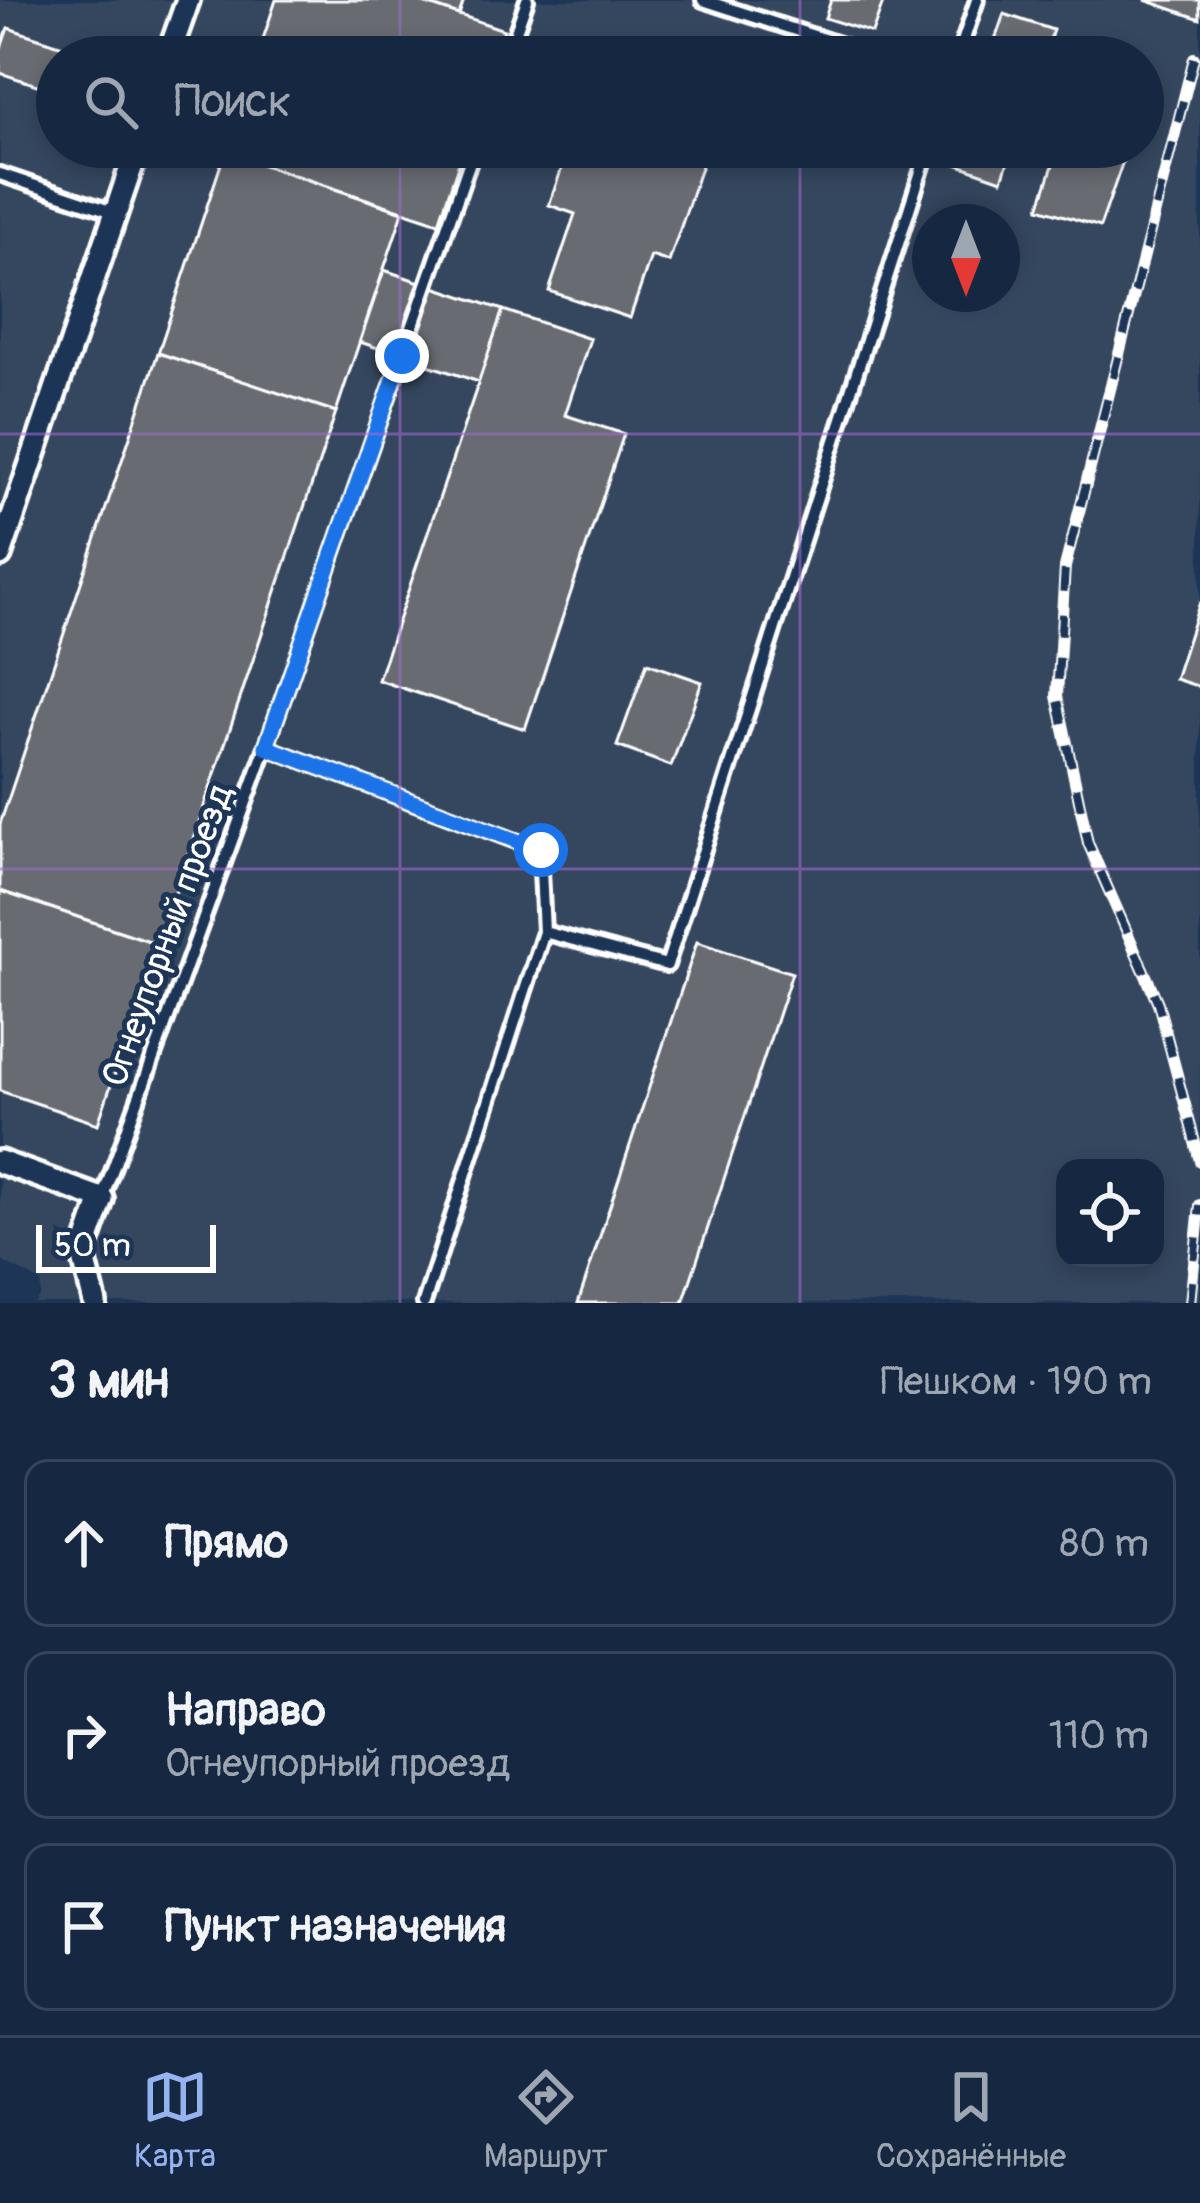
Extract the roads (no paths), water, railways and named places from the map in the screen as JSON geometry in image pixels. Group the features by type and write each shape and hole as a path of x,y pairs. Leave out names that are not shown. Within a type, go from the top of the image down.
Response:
{"street":[{"path":"175,36 188,0"},
{"path":"0,554 131,168"},
{"path":"0,1162 102,1199 83,1254 95,1303"}],"lane":[{"path":"514,36 526,0"},
{"path":"704,0 815,36"},
{"path":"965,36 976,0"},
{"name":"Огнеупорный проезд","path":"102,1199 468,168"},
{"path":"544,932 667,965 922,168"},
{"path":"0,174 116,213"},
{"path":"266,747 541,850 544,932 424,1303"}],"railway":[{"path":"1194,58 1065,567 1057,696 1088,843 1158,1003 1200,1161"},
{"path":"1190,1303 1200,1205"}]}
